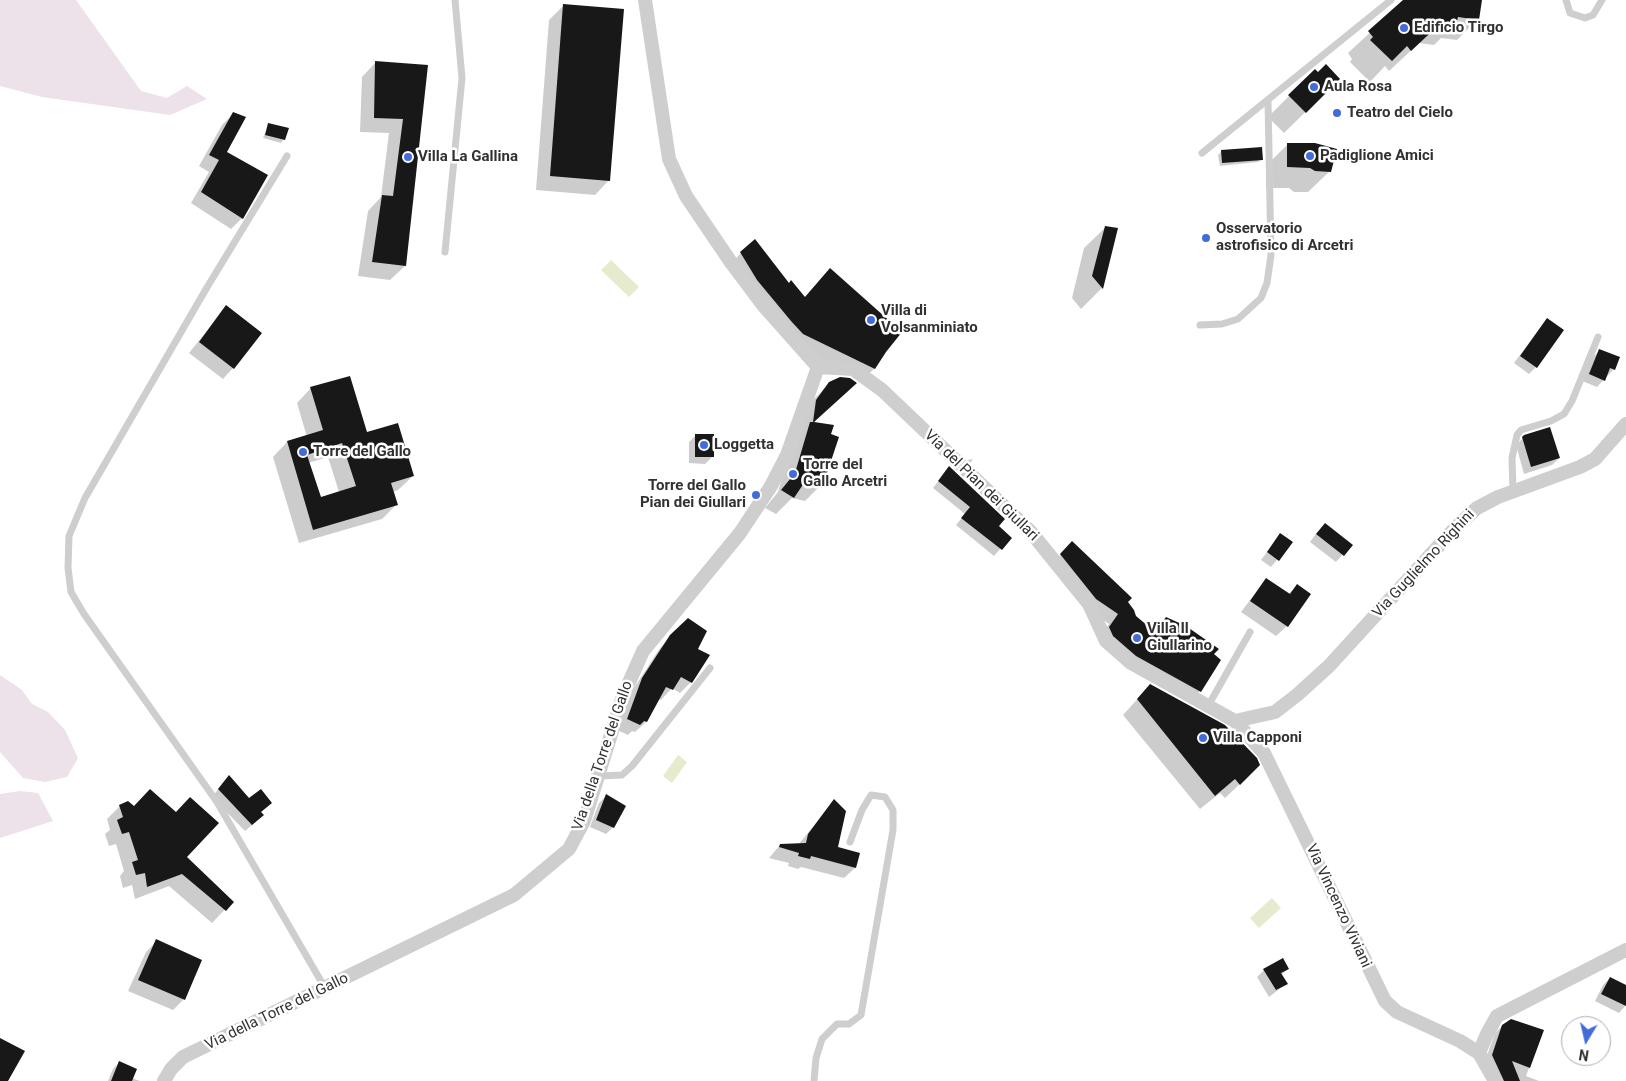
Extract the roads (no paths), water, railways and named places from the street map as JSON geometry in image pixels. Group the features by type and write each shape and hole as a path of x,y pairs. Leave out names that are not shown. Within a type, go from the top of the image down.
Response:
{"street":[{"path":"645,0 669,158 686,196 763,306 818,367"},
{"name":"Via del Pian dei Giullari","path":"818,367 853,369 882,390 1030,531 1089,604 1106,641 1131,663 1235,721"},
{"name":"Via della Torre del Gallo","path":"164,1081 171,1069 183,1057 514,895 569,849 584,821 623,696 642,651 740,533 767,493 787,455 818,367"},
{"name":"Via Guglielmo Righini","path":"1235,721 1274,712 1297,695 1329,666 1456,527 1477,508 1513,491 1580,467 1595,459 1626,424"},
{"name":"Via Vincenzo Viviani","path":"1235,721 1264,753 1384,1001 1397,1012 1460,1041 1479,1053"},
{"path":"1495,1081 1479,1053 1497,1016 1626,950"}],"lane":[{"path":"445,252 462,78 455,0"},
{"path":"1202,153 1391,0"},
{"path":"1566,0 1570,13 1585,18 1593,15 1602,0"},
{"path":"1200,325 1222,324 1238,319 1261,298 1267,283 1270,255 1268,100"},
{"path":"287,156 206,289 85,498 69,536 68,568 71,592 84,614 217,802 324,988"},
{"path":"1513,491 1512,458 1516,435 1521,430 1551,422 1564,414 1572,401 1598,338"},
{"path":"1208,706 1250,632"},
{"path":"598,776 622,775 632,766 710,668"},
{"path":"814,1081 816,1058 822,1039 837,1024 849,1024 861,1014 893,830 893,810 885,797 871,795 867,800 850,842"}],"place":[{"name":"Edificio Tirgo","path":"1404,28"},
{"name":"Aula Rosa","path":"1314,87"},
{"name":"Teatro del Cielo","path":"1337,113"},
{"name":"Padiglione Amici","path":"1310,156"},
{"name":"Villa La Gallina","path":"408,157"},
{"name":"Osservatorio astrofisico di Arcetri","path":"1206,238"},
{"name":"Villa di Volsanminiato","path":"871,320"},
{"name":"Loggetta","path":"704,445"},
{"name":"Torre del Gallo","path":"303,452"},
{"name":"Torre del Gallo Arcetri","path":"793,474"},
{"name":"Torre del Gallo Pian dei Giullari","path":"756,495"},
{"name":"Villa Il Giullarino","path":"1137,638"},
{"name":"Villa Capponi","path":"1203,738"}]}
